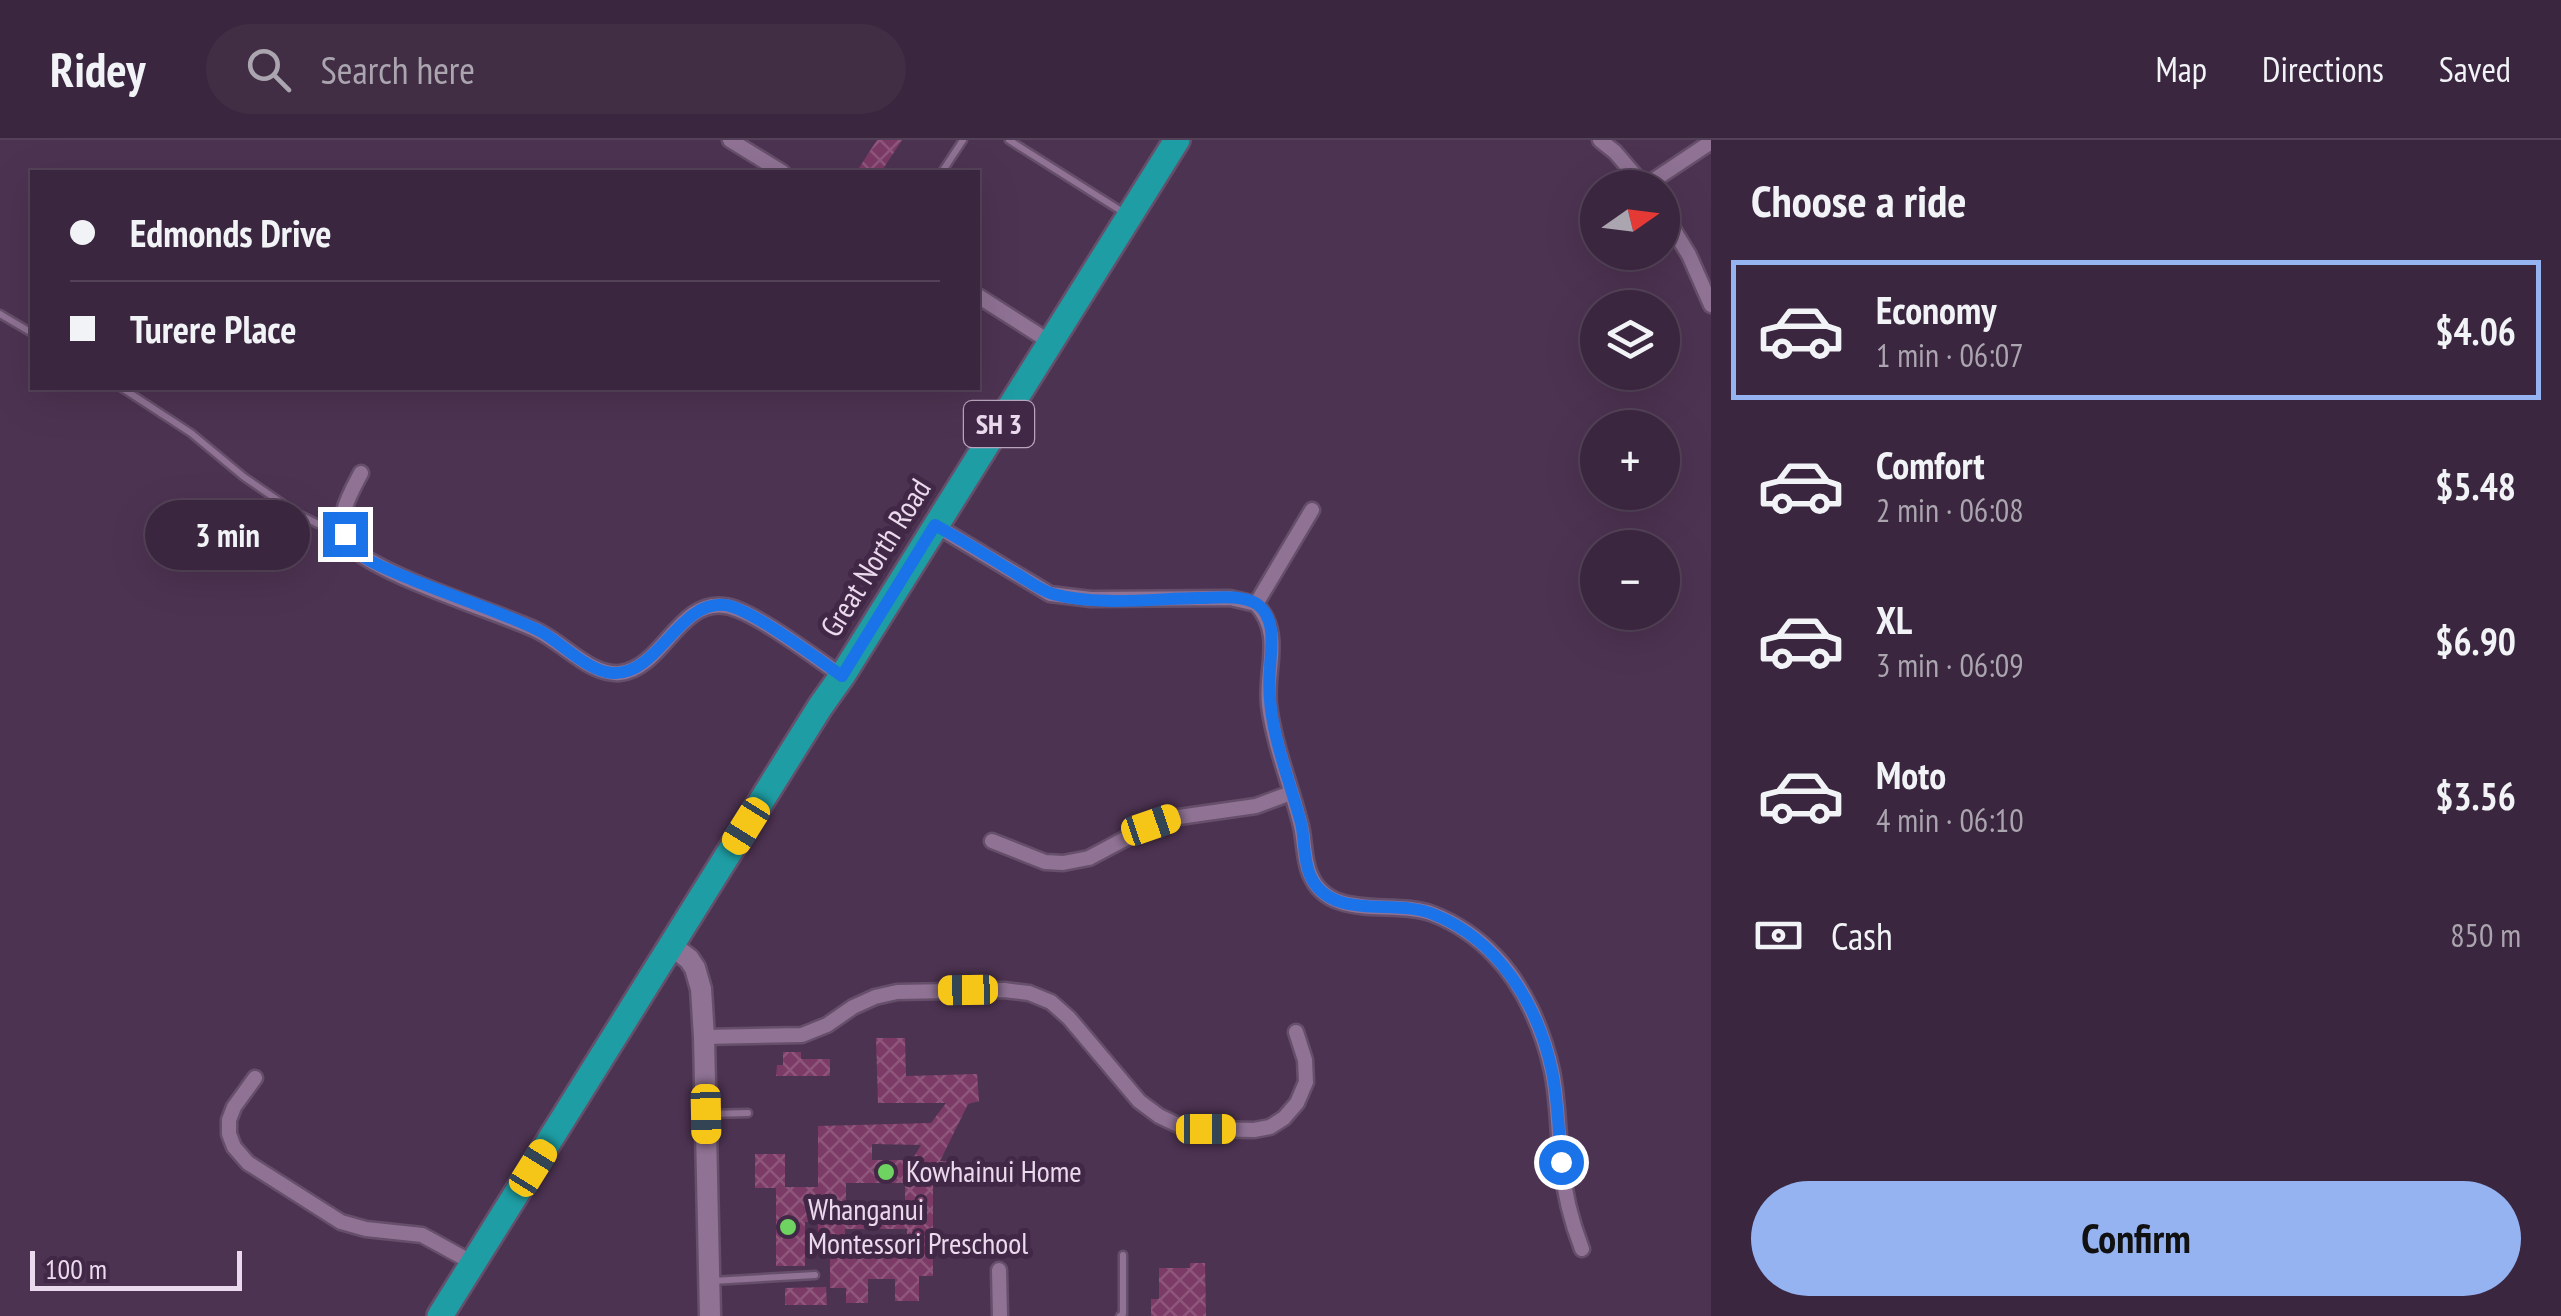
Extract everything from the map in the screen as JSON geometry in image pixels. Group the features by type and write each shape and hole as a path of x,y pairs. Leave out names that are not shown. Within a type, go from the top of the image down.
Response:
{"highway":[{"name":"Great North Road","path":"440,1316 1177,140"}],"street":[{"path":"730,140 779,170"},
{"path":"1600,140 1631,170"},
{"path":"1671,170 1711,142"},
{"path":"1680,240 1711,305"},
{"path":"980,297 1050,342"},
{"path":"360,473 342,526 348,543 366,559 534,629 597,669 618,673 636,667 692,615 708,606 724,605 760,621 842,676"},
{"path":"1256,604 1312,510"},
{"path":"935,525 1050,594 1091,600 1230,598 1256,604 1265,613 1273,636 1268,702 1302,826 1310,874 1326,896 1342,903 1431,913 1475,937 1515,980 1536,1022 1552,1071 1566,1196 1582,1250"},
{"path":"992,841 1045,862 1063,863 1089,858 1172,818 1256,806 1291,794"},
{"path":"672,946 696,968 701,989 710,1316"},
{"path":"704,1037 802,1035 864,1002 897,992 1028,993 1051,1002 1069,1018 1140,1101 1159,1116 1180,1126 1254,1130 1284,1118 1297,1103 1306,1082 1306,1060 1296,1032"},
{"path":"255,1078 229,1120 234,1148 248,1164 342,1222 366,1229 422,1235 473,1263"},
{"path":"999,1270 1000,1316"}],"lane":[{"path":"943,170 963,140"},
{"path":"1009,140 1129,216"},
{"path":"0,314 30,332"},
{"path":"125,390 298,514 318,524 342,526"},
{"path":"706,1114 748,1113"},
{"path":"1120,1316 1123,1255"},
{"path":"710,1281 816,1275"}],"building":[{"path":"877,140 902,140 882,170 858,170"},
{"name":"Kowhainui Home","path":"876,1038 905,1038 906,1076 977,1074 979,1101 968,1104 940,1161 953,1161 954,1186 933,1186 933,1276 919,1276 919,1301 895,1301 895,1279 868,1279 868,1303 846,1303 846,1288 830,1288 830,1251 818,1251 818,1222 805,1222 805,1266 776,1266 776,1188 755,1188 755,1154 785,1154 785,1187 818,1187 818,1126 931,1123 946,1103 878,1103","holes":["872,1144 921,1145 912,1160 872,1160","846,1183 905,1183 905,1208 846,1208","845,1229 907,1229 907,1247 845,1246"]},
{"path":"783,1052 801,1052 801,1059 830,1059 830,1076 776,1076 777,1065 783,1065"},
{"path":"1190,1263 1205,1263 1206,1316 1151,1316 1151,1299 1159,1299 1159,1268 1190,1268"},
{"path":"826,1287 827,1305 785,1305 785,1288"}],"place":[{"name":"Kowhainui Home","path":"886,1172"},
{"name":"Whanganui Montessori Preschool","path":"788,1227"}],"route":[{"path":"345,534 348,543 366,559 534,629 597,669 618,673 646,660 692,615 708,606 724,605 760,621 842,676 935,525 1050,594 1091,600 1230,598 1256,604 1265,613 1273,636 1268,702 1302,826 1306,860 1316,886 1342,903 1431,913 1475,937 1496,956 1515,980 1542,1038 1552,1071 1561,1162"}]}
